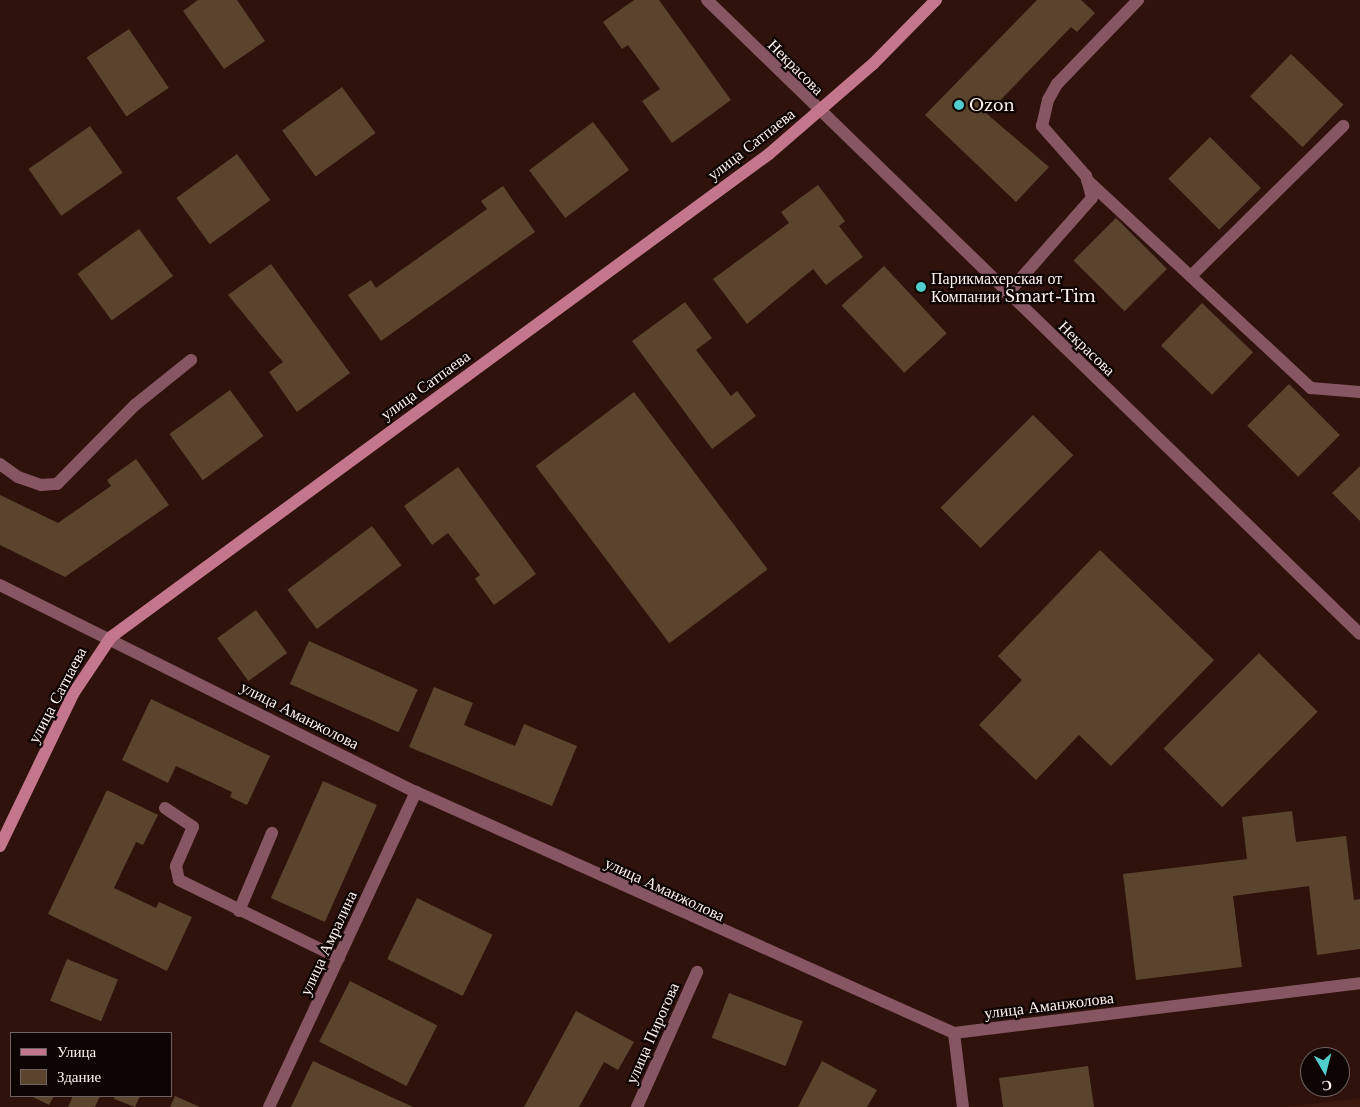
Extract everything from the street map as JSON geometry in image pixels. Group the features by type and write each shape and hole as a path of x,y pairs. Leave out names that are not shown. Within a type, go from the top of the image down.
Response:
{"main road":[{"name":"улица Сатпаева","path":"0,846 73,694 111,637 769,154 818,112 936,0"}],"street":[{"name":"Некрасова","path":"706,0 818,112 1358,628"},
{"path":"1138,0 1057,84 1048,100 1042,126 1087,180 1311,388 1360,392"},
{"path":"1191,276 1343,126"},
{"path":"1007,294 1092,198 1087,180"},
{"path":"0,464 18,477 41,485 57,484 135,405 191,360"},
{"name":"улица Аманжолова","path":"0,585 111,637 416,792 954,1033 1360,983"},
{"name":"улица Амралина","path":"269,1107 416,792"},
{"path":"165,808 193,827 176,866 179,880 238,911 339,958"},
{"path":"238,911 272,834"},
{"name":"улица Пирогова","path":"637,1107 697,972"},
{"path":"954,1033 963,1107"}],"shaded area":[{"path":"1360,1098 1360,1107 1285,1107"}],"building":[{"path":"198,0 237,0 265,41 224,69 183,11"},
{"path":"634,0 659,0 731,100 672,143 642,101 660,89 628,45 622,49 603,22"},
{"path":"1037,0 1081,0 1095,13 1077,32 1071,27 987,114 1049,167 1016,202 925,115"},
{"path":"129,29 169,88 126,116 87,58"},
{"path":"1291,54 1344,105 1303,147 1250,96"},
{"path":"342,87 376,133 316,177 282,130"},
{"path":"593,122 629,170 565,218 529,170"},
{"path":"90,126 123,173 61,216 29,169"},
{"path":"1210,137 1261,188 1219,230 1168,179"},
{"path":"237,154 271,200 210,244 176,198"},
{"path":"818,185 845,221 839,226 863,257 826,285 813,269 747,324 713,279 789,223 781,212"},
{"path":"503,186 535,232 381,341 348,295 371,280 376,288 487,209 481,201"},
{"path":"1116,218 1167,269 1124,311 1074,260"},
{"path":"139,229 173,276 112,321 78,274"},
{"path":"271,264 350,373 297,412 269,372 283,362 228,295"},
{"path":"884,266 947,333 904,373 842,306"},
{"path":"685,302 712,338 696,350 731,396 737,391 756,416 712,449 632,341"},
{"path":"1202,303 1253,352 1212,395 1161,345"},
{"path":"1289,384 1340,435 1298,477 1247,426"},
{"path":"230,390 264,436 203,480 169,434"},
{"path":"634,392 768,569 669,643 536,466"},
{"path":"1033,415 1073,455 981,548 940,508"},
{"path":"136,459 169,505 65,577 0,545 0,495 58,523 111,486 107,480"},
{"path":"1360,466 1360,521 1332,493"},
{"path":"458,467 536,574 494,605 475,579 480,575 448,533 432,545 404,506"},
{"path":"372,526 401,565 317,629 287,590"},
{"path":"1100,550 1214,660 1111,766 1079,735 1036,780 979,725 1022,680 998,656"},
{"path":"256,610 287,653 248,681 217,638"},
{"path":"309,641 418,689 399,732 290,684"},
{"path":"1259,653 1318,712 1222,807 1164,748"},
{"path":"434,687 473,703 464,725 515,746 524,724 577,746 552,806 409,747"},
{"path":"151,699 270,756 247,805 230,797 232,792 176,766 168,783 122,760"},
{"path":"323,781 377,805 325,922 271,898"},
{"path":"107,790 158,815 143,845 136,842 114,888 156,908 159,902 192,917 167,971 48,914"},
{"path":"1292,811 1296,842 1346,836 1354,900 1360,899 1360,949 1317,955 1309,886 1233,896 1242,967 1136,980 1123,874 1247,859 1242,817"},
{"path":"417,898 492,935 463,996 387,959"},
{"path":"67,959 118,980 101,1021 50,1001"},
{"path":"350,981 437,1025 406,1086 319,1042"},
{"path":"729,993 803,1021 786,1066 712,1038"},
{"path":"576,1011 634,1042 618,1070 604,1062 579,1107 524,1107"},
{"path":"313,1061 413,1107 291,1107"},
{"path":"822,1061 877,1090 867,1107 798,1107"},
{"path":"1088,1066 1094,1107 1003,1107 999,1078"},
{"path":"175,1096 200,1107 170,1107"},
{"path":"33,1097 53,1097 49,1105"},
{"path":"73,1097 100,1097 95,1107 68,1107"},
{"path":"115,1097 140,1097 135,1107 114,1099"}],"place":[{"name":"Ozon","path":"959,105"},
{"name":"Парикмахерская от Компании Smart-Tim","path":"921,287"}]}
